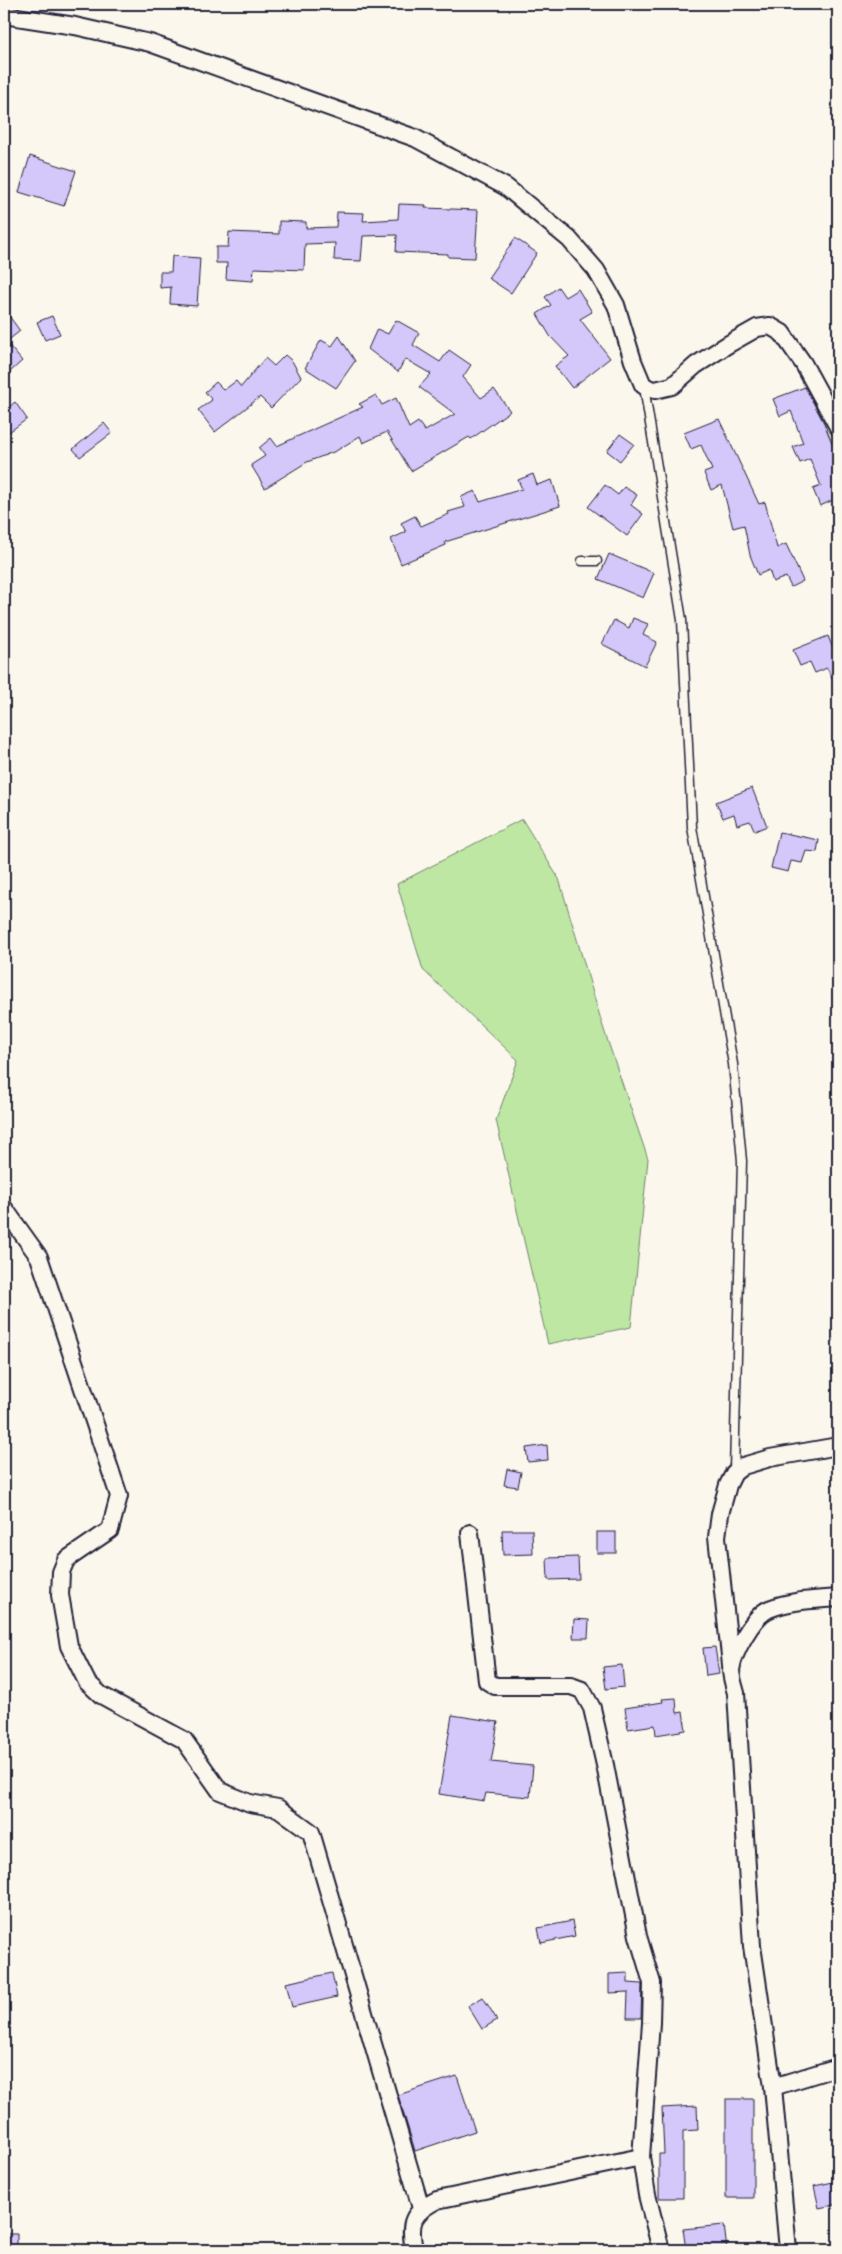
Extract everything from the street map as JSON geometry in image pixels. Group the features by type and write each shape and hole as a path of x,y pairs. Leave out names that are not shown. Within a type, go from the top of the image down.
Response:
{"street":[{"path":"4,15 75,26 150,43 416,138 506,187 569,239 596,270 616,305 633,361 643,385 655,390 672,386 696,365 727,345 758,328 770,326 782,333 803,363 838,427"},
{"path":"4,1208 39,1257 119,1496 110,1530 66,1560 61,1572 60,1595 69,1646 87,1682 101,1695 184,1740 220,1791 250,1803 278,1808 311,1832 421,2208"},
{"path":"788,2250 773,2086 752,1946 736,1693 731,1670 718,1537 720,1514 728,1485 734,1473 743,1466 770,1458 838,1446"},
{"path":"470,1533 487,1681 495,1686 571,1686 582,1690 592,1708 613,1802 638,1936 652,1983 651,2023 641,2157 647,2195 660,2250"},
{"path":"731,1670 743,1638 752,1624 768,1609 792,1603 838,1598"},
{"path":"773,2086 838,2067"},
{"path":"414,2250 411,2223 421,2208 437,2200 641,2157"}],"lane":[{"path":"643,385 682,620 692,827 733,1064 742,1161 734,1473"},
{"path":"582,561 597,561"}],"green space":[{"path":"522,819 559,879 604,1030 648,1159 631,1327 548,1344 496,1120 518,1060 423,970 397,884"}],"building":[{"path":"30,156 76,171 64,206 19,192"},
{"path":"399,204 426,205 425,208 478,210 475,258 448,257 448,254 396,252 397,235 363,236 361,261 334,260 335,243 305,244 304,270 254,268 253,281 226,279 227,263 216,263 216,247 228,247 229,232 279,234 279,221 306,222 306,228 336,227 337,212 364,213 363,221 398,219"},
{"path":"515,238 537,253 511,293 488,278"},
{"path":"172,256 200,258 197,306 170,304 171,287 160,288 160,272 171,272"},
{"path":"558,287 565,297 578,289 592,312 580,319 610,358 572,388 555,366 569,356 550,336 537,314 551,305 545,297"},
{"path":"4,309 20,331 6,342 22,361 10,372 4,364"},
{"path":"52,316 60,334 45,340 37,322"},
{"path":"396,320 419,333 413,345 440,362 449,350 471,365 463,377 481,398 494,389 510,411 471,439 469,437 411,471 387,432 363,443 360,436 336,451 307,462 265,488 251,465 265,456 259,448 271,438 277,446 363,407 359,404 376,395 382,405 396,398 409,428 418,422 425,431 455,414 419,387 431,374 405,359 398,372 368,349 377,329 388,334"},
{"path":"339,336 355,361 336,388 305,368 321,340 332,346"},
{"path":"285,355 292,361 301,377 271,408 260,397 215,432 198,410 212,400 205,392 216,382 224,390 236,381 241,387 265,358 274,366"},
{"path":"805,387 824,423 838,458 838,498 820,506 813,489 821,486 810,459 800,463 793,447 803,443 791,411 780,416 773,399"},
{"path":"15,402 27,419 9,432 4,424 4,411"},
{"path":"719,419 759,504 765,502 777,548 786,544 803,581 791,587 786,577 773,582 769,570 758,575 750,555 744,525 733,528 722,485 711,490 704,473 712,470 701,445 691,449 684,433"},
{"path":"104,423 112,433 80,457 73,449"},
{"path":"620,434 634,444 620,461 607,451"},
{"path":"533,474 537,485 552,480 560,506 445,542 446,545 401,564 391,539 406,532 401,523 415,516 421,526 449,514 448,512 465,507 461,497 475,491 480,502 522,489 518,480"},
{"path":"605,485 618,495 624,487 637,495 631,505 643,514 627,536 588,507"},
{"path":"609,554 654,573 643,598 598,579"},
{"path":"633,618 648,624 643,635 657,642 645,666 602,644 614,620 629,628"},
{"path":"828,636 838,661 838,692 827,668 815,673 810,662 800,666 793,650"},
{"path":"752,788 767,826 755,831 750,821 737,825 734,814 723,818 716,802"},
{"path":"779,832 819,840 817,852 806,851 802,863 791,861 788,872 771,868"},
{"path":"547,1445 548,1460 528,1462 526,1448"},
{"path":"507,1469 521,1472 518,1487 504,1485"},
{"path":"502,1530 532,1530 533,1554 503,1555"},
{"path":"597,1532 616,1532 616,1553 597,1553"},
{"path":"578,1557 579,1579 548,1580 547,1558"},
{"path":"574,1619 589,1620 588,1638 573,1638"},
{"path":"715,1647 719,1674 706,1676 703,1648"},
{"path":"622,1665 624,1687 606,1689 603,1667"},
{"path":"676,1698 677,1713 683,1712 686,1730 656,1735 655,1725 628,1729 625,1708 663,1702 662,1699"},
{"path":"452,1715 498,1722 491,1762 533,1766 530,1797 486,1793 484,1801 439,1794"},
{"path":"572,1921 575,1936 541,1943 538,1928"},
{"path":"332,1973 337,1997 292,2007 286,1983"},
{"path":"628,1973 628,1983 642,1984 641,2018 627,2018 628,1992 609,1993 609,1974"},
{"path":"483,1997 497,2020 482,2029 468,2006"},
{"path":"457,2076 475,2131 415,2151 398,2095"},
{"path":"726,2099 753,2099 753,2198 726,2198"},
{"path":"697,2106 698,2130 683,2131 683,2198 659,2198 659,2154 664,2154 662,2108"},
{"path":"838,2181 838,2204 819,2208 814,2186"},
{"path":"724,2225 727,2250 686,2250 683,2229"},
{"path":"4,2234 17,2234 17,2250 4,2250"}]}
